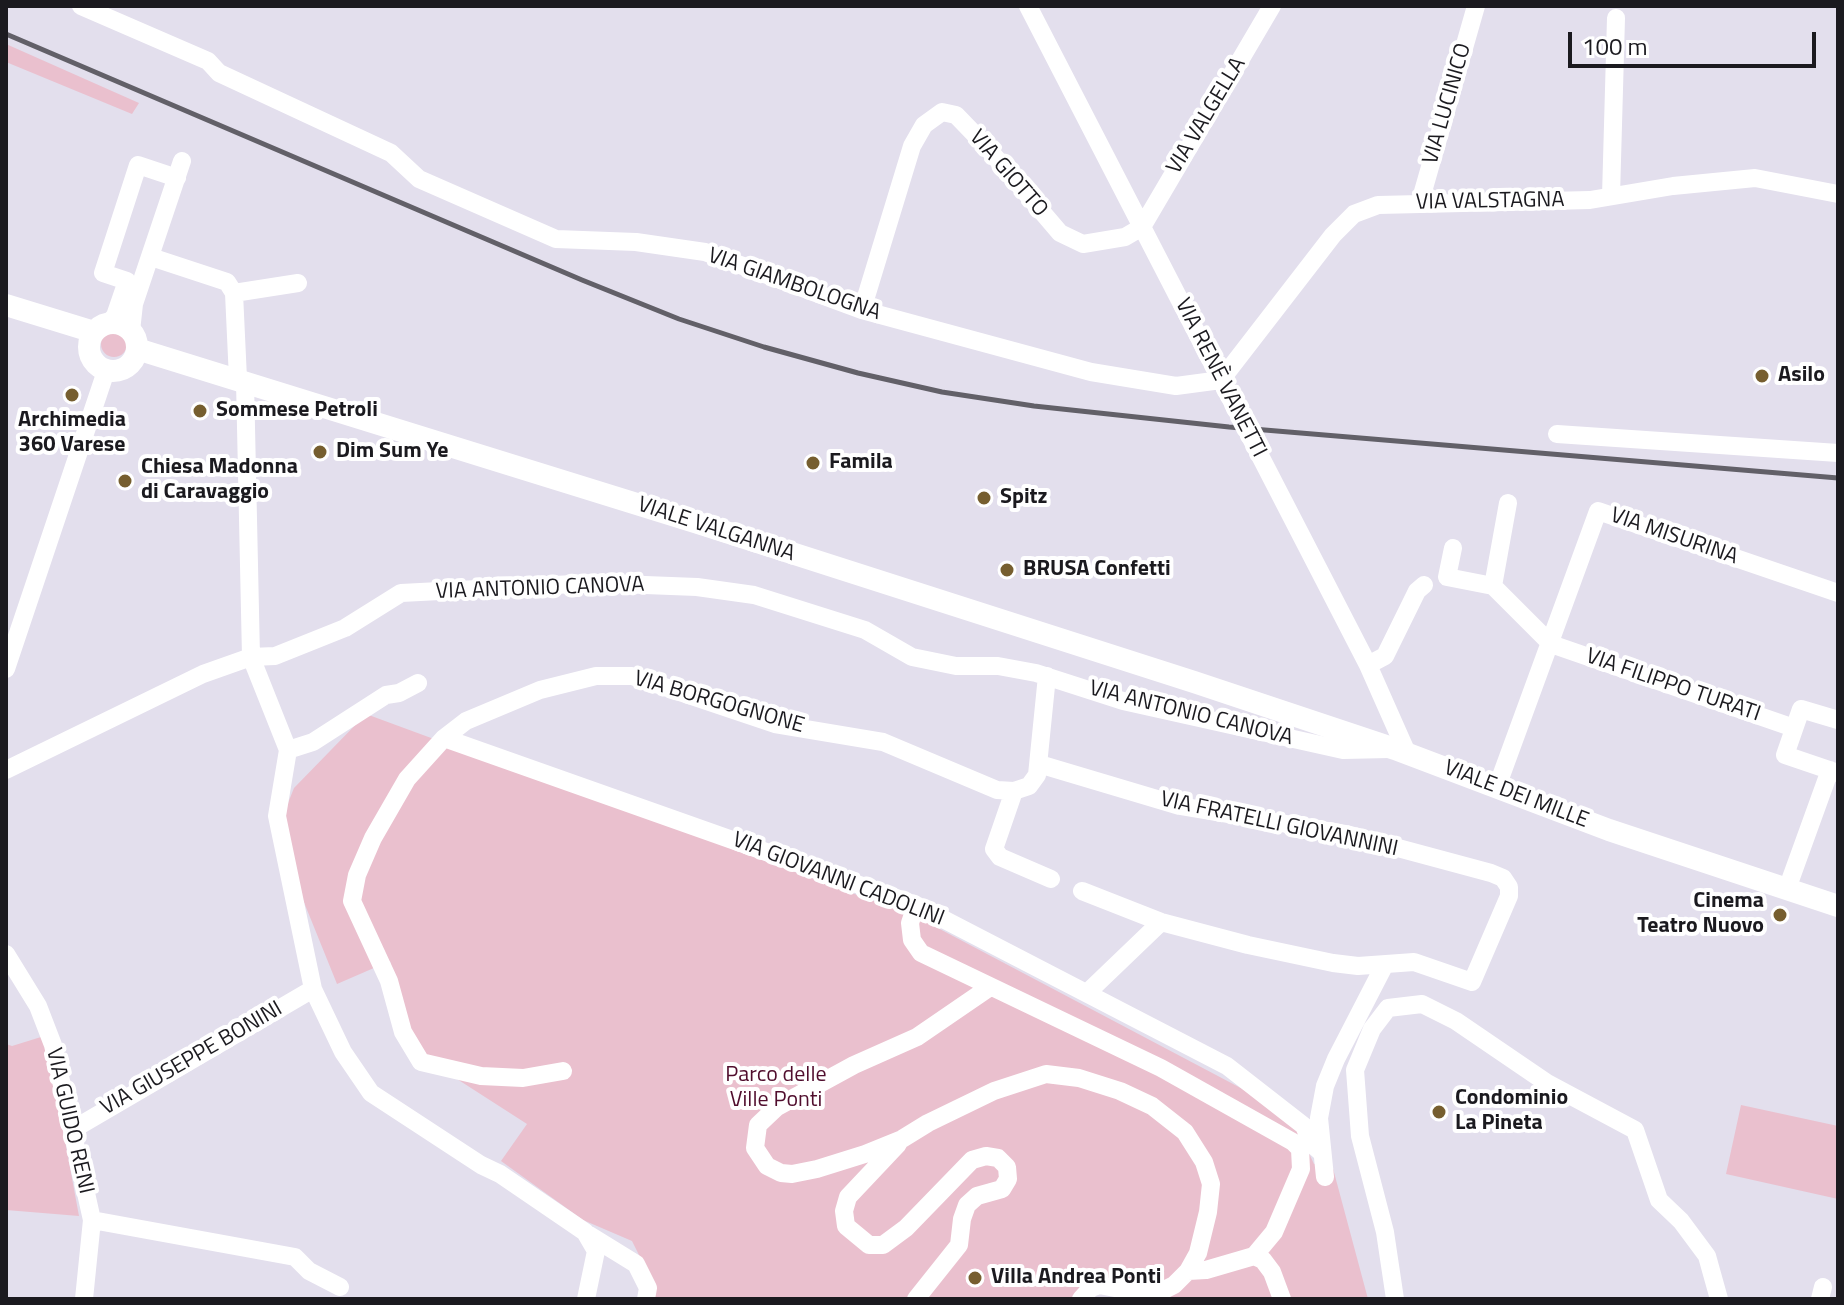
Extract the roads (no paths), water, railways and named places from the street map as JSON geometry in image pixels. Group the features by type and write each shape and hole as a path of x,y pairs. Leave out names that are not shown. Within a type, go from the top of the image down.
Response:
{"main road":[{"path":"6,305 101,328 116,323 134,340 134,359 127,367 117,372 106,371 91,359 88,350 101,328"},
{"name":"VIALE VALGANNA","path":"134,340 242,380 1194,682"},
{"name":"VIALE DEI MILLE","path":"1194,682 1401,751 1609,830 1838,906"}],"street":[{"name":"VIA GIAMBOLOGNA","path":"81,6 208,61 219,73 391,153 419,179 556,239 636,242 705,252 862,310 1091,372 1176,386 1221,380"},
{"name":"VIA RENÈ VANETTI","path":"1028,6 1368,665 1401,751"},
{"name":"VIA VALGELLA","path":"1142,227 1272,6"},
{"name":"VIA LUCINICO","path":"1420,202 1476,6"},
{"path":"1611,196 1616,18"},
{"name":"VIA GIOTTO","path":"862,310 912,146 924,125 942,112 956,115 975,134 1060,233 1083,244 1125,237 1142,227"},
{"path":"101,328 115,316 151,257 180,170 140,156 103,273 134,283"},
{"name":"VIA VALSTAGNA","path":"1221,380 1333,235 1354,214 1378,205 1590,200 1673,186 1755,178 1838,194"},
{"path":"151,257 227,282 234,293 242,380 251,657 288,750 277,816 313,989 343,1052 371,1093 636,1264 648,1288 646,1299"},
{"path":"134,283 130,318 134,340"},
{"path":"234,293 298,283"},
{"path":"6,669 106,371"},
{"path":"1557,434 1838,453"},
{"path":"1493,586 1508,503"},
{"name":"VIA MISURINA","path":"1497,787 1598,511 1838,593"},
{"path":"1453,548 1447,577 1493,586 1551,644"},
{"name":"VIA ANTONIO CANOVA","path":"6,770 203,674 251,657 275,656 345,628 401,593 593,583 697,587 754,595 865,630 912,657 956,666 998,666 1047,676 1123,701 1343,750 1401,751"},
{"path":"1368,665 1385,656 1417,591 1424,585"},
{"name":"VIA FILIPPO TURATI","path":"1551,644 1794,728"},
{"name":"VIA BORGOGNONE","path":"563,1071 523,1078 456,1072 421,1062 403,1032 389,981 352,901 357,875 373,838 407,779 438,745 466,721 540,690 596,676 632,676 775,724 883,742 997,790 1014,791"},
{"path":"1047,676 1037,775 1029,786 1014,791 994,849 1000,857 1051,879"},
{"path":"288,750 313,742 386,695 399,693 418,683"},
{"path":"1787,889 1834,771 1785,755 1801,709 1838,720"},
{"name":"VIA GIOVANNI CADOLINI","path":"438,745 916,905 1227,1066 1304,1126 1312,1144 1322,1153"},
{"name":"VIA FRATELLI GIOVANNINI","path":"1039,764 1180,806 1346,834 1503,878 1509,887 1509,896 1472,982 1414,962 1384,966"},
{"path":"1082,891 1161,922 1248,945 1333,963 1384,966 1325,1086 1319,1118 1325,1177"},
{"path":"916,905 910,923 912,940 921,953 1161,1068 1293,1142 1300,1149 1302,1158 1294,1189 1274,1232 1254,1256 1206,1270 1188,1271"},
{"path":"1087,993 1161,922"},
{"name":"VIA GUIDO RENI","path":"6,954 38,1006 53,1045 92,1220 84,1299"},
{"path":"990,987 917,1037 854,1065 777,1107 758,1125 755,1148 767,1166 781,1173 792,1174 865,1154 902,1139 994,1091 1046,1074 1079,1078 1120,1091 1152,1106 1185,1132 1204,1162 1211,1184 1208,1212 1198,1253 1174,1292 1141,1293 1099,1285 1091,1288 1081,1299"},
{"name":"VIA GIUSEPPE BONINI","path":"72,1130 313,989"},
{"path":"1395,1299 1385,1232 1360,1136 1355,1070 1372,1029 1388,1008 1422,1004 1456,1021 1547,1083 1635,1130 1659,1200 1681,1221 1707,1256 1719,1299"},
{"path":"902,1139 848,1197 844,1211 846,1226 869,1245 883,1245 906,1228 972,1160 986,1156 998,1158 1007,1167 1008,1179 1002,1189 977,1196 967,1205 959,1245 916,1299"},
{"path":"92,1220 295,1257 309,1271 340,1287"},
{"path":"585,1232 596,1251 586,1299"},
{"path":"1254,1256 1263,1260 1272,1272 1282,1299"}],"railway":[{"path":"6,34 679,319 858,373 942,392 1034,406 1229,427 1838,478"}],"place":[{"name":"Asilo","path":"1762,376"},
{"name":"Archimedia 360 Varese","path":"72,395"},
{"name":"Sommese Petroli","path":"200,411"},
{"name":"Dim Sum Ye","path":"320,452"},
{"name":"Famila","path":"813,463"},
{"name":"Chiesa Madonna di Caravaggio","path":"125,481"},
{"name":"Spitz","path":"984,498"},
{"name":"BRUSA Confetti","path":"1007,570"},
{"name":"Cinema Teatro Nuovo","path":"1780,915"},
{"name":"Condominio La Pineta","path":"1439,1112"},
{"name":"Villa Andrea Ponti","path":"975,1278"}],"park label":[{"name":"Parco delle Ville Ponti","path":"776,1088"}]}
